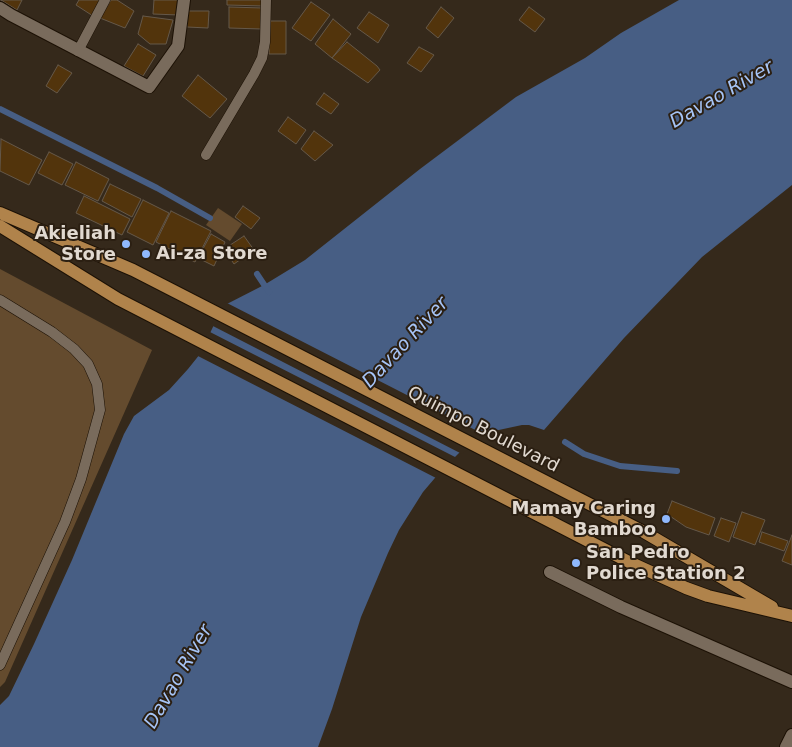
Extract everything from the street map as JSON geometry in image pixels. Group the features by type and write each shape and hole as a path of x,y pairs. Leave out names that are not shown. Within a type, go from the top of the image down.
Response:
{"main road":[{"name":"Quimpo Boulevard","path":"0,213 133,270 644,532 786,614"},
{"name":"Quimpo Boulevard","path":"0,226 118,300 628,562 708,596 786,614"}],"street":[{"path":"0,8 149,87 178,46 184,0"},
{"path":"550,572 629,610 792,682"},
{"path":"786,747 792,735"}],"lane":[{"path":"78,51 105,0"},
{"path":"206,155 262,58 265,42 266,0"},
{"path":"0,300 52,332 84,359 97,384 100,410 81,479 65,522 0,665"}],"shaded area":[{"path":"218,208 242,224 230,241 206,225"},
{"path":"0,269 152,350 5,682 0,687"}],"water":[{"name":"Davao River","path":"679,0 792,0 792,185 702,257 624,338 544,430 529,425 522,425 494,431 480,437 463,449 423,492 399,530 361,617 318,747 0,747 0,705 9,696 34,644 72,560 124,434 134,416 169,390 200,354 223,306 264,285 305,260 420,169 516,97 585,58 621,33"}],"pier":[{"path":"225,302 487,436 462,454 211,325 221,304"},
{"path":"208,331 457,458 438,479 196,355"}],"building":[{"path":"1,0 22,0 17,10"},
{"path":"79,0 100,0 93,16 76,5"},
{"path":"111,0 117,0 134,11 125,28 100,18"},
{"path":"154,0 180,0 179,15 153,14"},
{"path":"227,0 264,0 264,6 227,5"},
{"path":"311,2 330,15 311,41 292,28"},
{"path":"229,7 263,8 262,29 229,28"},
{"path":"441,7 454,18 438,38 426,28"},
{"path":"529,7 545,19 535,32 519,20"},
{"path":"188,11 209,11 208,28 187,27"},
{"path":"369,12 389,25 378,43 357,28"},
{"path":"143,16 173,20 166,44 150,44 138,34"},
{"path":"333,19 351,34 332,58 315,44"},
{"path":"270,21 286,21 286,54 269,54"},
{"path":"347,42 380,70 368,83 332,58"},
{"path":"138,44 156,55 143,76 124,66"},
{"path":"419,47 434,55 421,72 407,63"},
{"path":"58,65 72,73 57,93 46,86"},
{"path":"198,75 227,99 210,118 182,96"},
{"path":"324,93 339,104 331,114 316,104"},
{"path":"288,117 306,130 296,144 278,131"},
{"path":"314,131 333,145 315,161 301,149"},
{"path":"1,139 42,160 29,185 0,171"},
{"path":"49,152 73,164 62,185 38,173"},
{"path":"76,162 109,179 98,201 65,185"},
{"path":"110,184 141,199 132,217 102,201"},
{"path":"84,196 130,219 122,235 76,213"},
{"path":"143,200 169,213 153,245 127,232"},
{"path":"243,206 260,218 251,229 235,217"},
{"path":"171,211 211,231 195,262 156,242"},
{"path":"211,234 225,242 214,266 198,258"},
{"path":"244,236 254,250 234,264 224,249"},
{"path":"672,501 715,518 709,535 686,527 667,514"},
{"path":"742,512 765,520 755,545 733,537"},
{"path":"721,518 736,523 729,542 714,536"},
{"path":"762,532 788,541 784,551 759,542"},
{"path":"792,535 792,565 782,561"}],"waterway":[{"path":"0,109 157,188 210,218"},
{"path":"257,274 269,292"},
{"path":"565,442 584,454 620,466 677,471"}],"place":[{"name":"Akieliah Store","path":"126,244"},
{"name":"Ai-za Store","path":"146,254"},
{"name":"Mamay Caring Bamboo","path":"666,519"},
{"name":"San Pedro Police Station 2","path":"576,563"}]}
